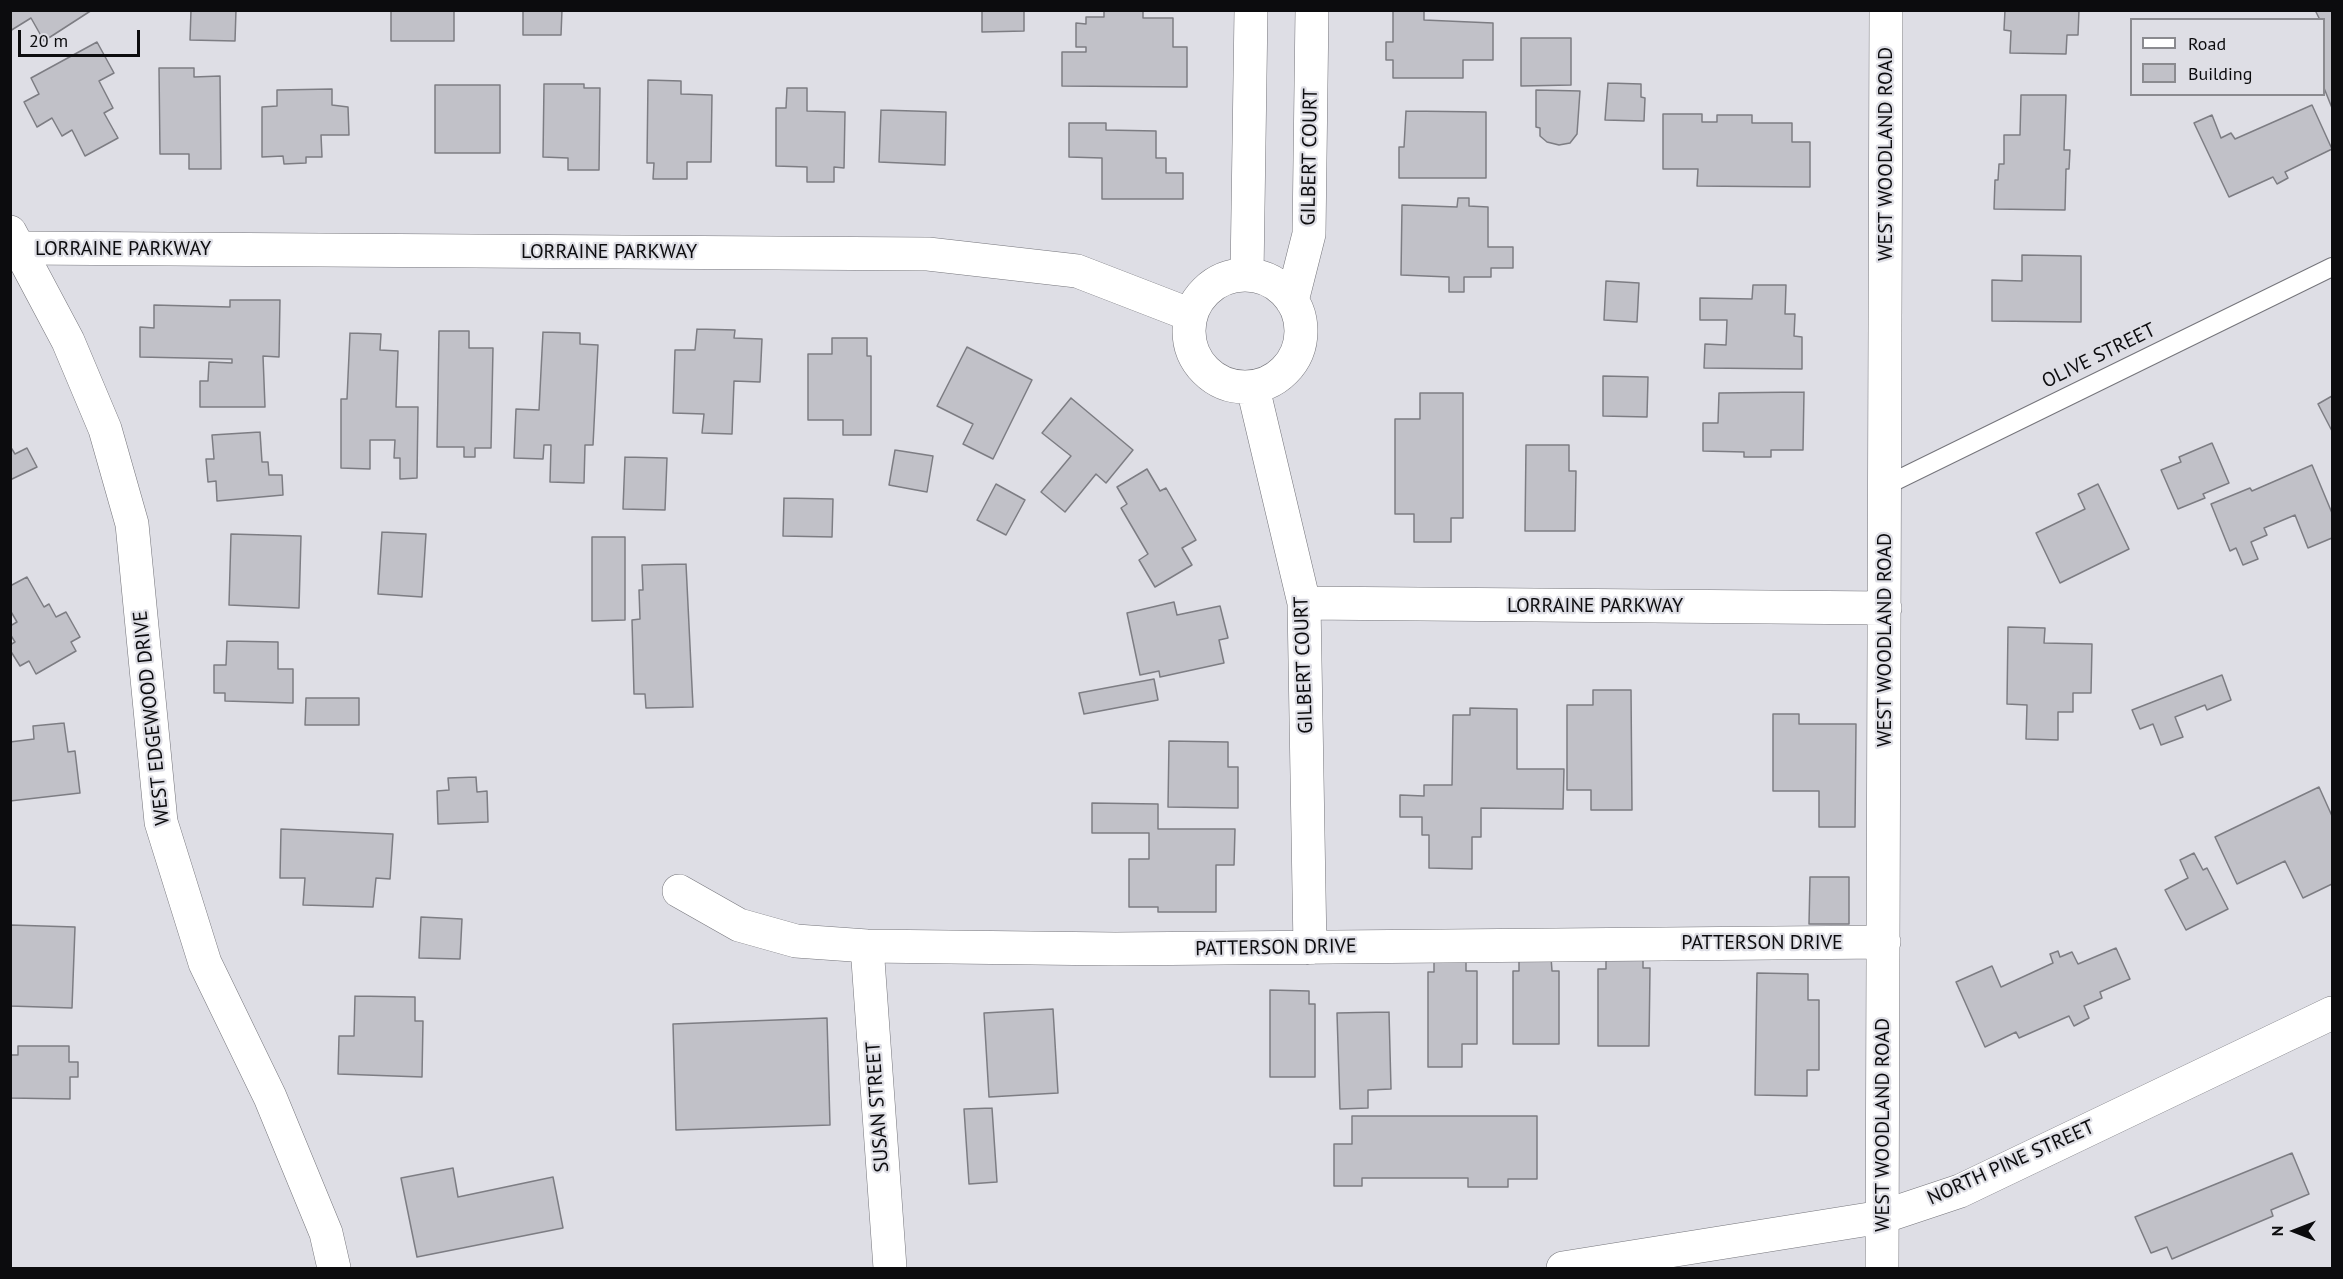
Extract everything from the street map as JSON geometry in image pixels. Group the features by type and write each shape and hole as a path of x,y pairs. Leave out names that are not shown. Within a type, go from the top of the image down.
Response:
{"street":[{"path":"1246,275 1251,10"},
{"name":"GILBERT COURT","path":"1292,301 1309,234 1312,10"},
{"name":"WEST WOODLAND ROAD","path":"1882,1269 1886,10"},
{"name":"LORRAINE PARKWAY","path":"15,240 928,254 1077,271 1191,315"},
{"name":"WEST EDGEWOOD DRIVE","path":"15,240 68,341 105,429 132,524 160,822 205,963 270,1097 326,1233 334,1269"},
{"path":"1246,275 1265,278 1280,287 1292,301 1300,327 1296,354 1286,370 1271,382 1253,388 1226,384 1202,368 1193,352 1189,334 1191,315 1199,298 1212,285 1228,277 1246,275"},
{"name":"GILBERT COURT","path":"1253,388 1305,603 1310,948"},
{"name":"LORRAINE PARKWAY","path":"1305,603 1884,608"},
{"name":"PATTERSON DRIVE","path":"679,891 739,925 796,941 867,946 1114,949 1884,942"},
{"name":"SUSAN STREET","path":"867,946 890,1269"},
{"name":"NORTH PINE STREET","path":"1563,1269 1882,1217 1960,1191 2332,1013"}],"lane":[{"name":"OLIVE STREET","path":"1885,486 2332,267"}],"building":[{"path":"10,10 92,10 44,41 31,18 10,31"},
{"path":"191,10 236,10 235,41 190,40"},
{"path":"391,10 454,10 454,41 391,41"},
{"path":"523,10 562,10 561,35 523,35"},
{"path":"982,10 1024,10 1024,31 982,32"},
{"path":"1104,10 1143,10 1143,18 1173,18 1173,47 1187,47 1187,87 1062,86 1062,52 1086,52 1086,47 1076,47 1076,23 1086,24 1086,17 1104,17"},
{"path":"1393,10 1424,10 1424,20 1493,23 1493,60 1463,60 1463,78 1393,78 1393,60 1386,60 1386,42 1393,42"},
{"path":"2005,10 2079,10 2078,35 2067,35 2066,54 2010,53 2011,31 2004,30"},
{"path":"2315,10 2332,10 2332,108 2325,90 2325,18 2319,18"},
{"path":"1521,38 1571,38 1571,85 1521,86"},
{"path":"97,42 114,73 99,81 113,108 104,113 118,138 85,156 72,130 62,136 52,118 37,127 24,102 39,94 31,78"},
{"path":"159,68 194,68 194,77 220,76 221,169 189,169 189,154 160,154"},
{"path":"648,80 681,81 681,94 712,95 711,162 687,162 687,179 653,179 654,163 647,163"},
{"path":"1608,83 1641,84 1641,97 1645,98 1644,121 1605,120"},
{"path":"544,84 584,84 584,88 600,88 599,170 568,170 568,158 543,157"},
{"path":"435,85 500,85 500,153 435,153"},
{"path":"787,88 807,88 807,111 845,112 844,168 834,167 834,182 807,182 807,167 776,166 776,108 786,108"},
{"path":"332,89 332,105 348,107 349,135 321,135 322,157 306,157 306,163 284,164 283,156 262,157 262,107 277,106 277,90"},
{"path":"1536,90 1580,91 1577,134 1570,143 1559,145 1547,142 1540,136 1540,128 1536,127"},
{"path":"2021,95 2066,95 2064,150 2070,150 2069,169 2066,169 2065,210 1994,209 1995,180 1998,180 1999,164 2004,164 2004,135 2020,135"},
{"path":"2312,105 2332,149 2285,172 2288,178 2277,184 2273,177 2229,197 2194,123 2212,115 2221,138 2231,133 2235,139"},
{"path":"881,110 946,112 945,165 879,162"},
{"path":"1406,111 1486,112 1486,178 1399,178 1399,147 1404,147"},
{"path":"1663,114 1702,114 1702,122 1717,122 1717,115 1752,115 1752,123 1792,123 1792,142 1810,142 1810,187 1697,186 1698,169 1663,169"},
{"path":"1069,123 1106,123 1106,130 1156,131 1156,158 1166,158 1166,173 1183,173 1183,199 1102,199 1102,158 1069,157"},
{"path":"1458,198 1469,198 1469,206 1488,207 1488,247 1513,247 1513,268 1491,268 1491,277 1464,277 1464,292 1449,292 1449,277 1401,275 1402,205 1457,207"},
{"path":"2022,255 2081,256 2081,322 1992,321 1992,280 2022,281"},
{"path":"1606,281 1639,283 1637,322 1604,320"},
{"path":"1753,285 1786,285 1785,314 1795,314 1794,336 1802,337 1802,369 1704,368 1705,344 1726,345 1727,320 1700,320 1700,298 1752,299"},
{"path":"230,300 280,300 279,357 263,356 265,407 200,407 200,381 208,381 209,362 232,363 232,359 140,357 140,327 154,328 154,305 230,307"},
{"path":"697,329 735,330 734,338 762,339 760,382 734,381 732,434 702,433 704,414 673,413 675,350 695,350"},
{"path":"439,331 469,331 469,348 493,348 491,448 475,448 475,457 464,457 464,447 437,447"},
{"path":"543,332 580,333 580,344 598,345 593,445 585,445 584,483 550,482 551,445 544,445 543,459 514,458 516,409 539,410"},
{"path":"350,333 381,334 380,350 398,351 396,407 418,407 417,478 400,479 400,458 394,458 395,440 370,440 370,469 341,468 341,399 347,399"},
{"path":"832,338 867,338 867,356 871,356 871,435 843,435 843,420 808,420 808,354 832,354"},
{"path":"967,347 1032,380 993,459 963,444 973,424 937,406"},
{"path":"1603,376 1648,377 1647,417 1603,416"},
{"path":"1804,392 1803,450 1771,450 1771,457 1744,457 1744,452 1703,451 1703,423 1718,423 1719,393"},
{"path":"1420,393 1463,393 1463,518 1451,518 1451,542 1414,542 1414,514 1395,514 1395,419 1420,419"},
{"path":"2332,396 2332,431 2318,404"},
{"path":"1071,398 1133,450 1106,483 1096,474 1065,512 1041,492 1071,456 1042,433"},
{"path":"260,432 262,462 268,462 269,475 282,475 283,495 217,501 216,481 208,482 206,459 214,459 212,435"},
{"path":"2212,443 2229,483 2203,494 2205,498 2178,509 2161,470 2181,462 2179,457"},
{"path":"1526,445 1569,445 1569,471 1576,471 1575,531 1525,531"},
{"path":"10,446 15,454 27,448 37,467 10,480"},
{"path":"895,450 933,456 927,492 889,485"},
{"path":"625,457 667,458 665,510 623,509"},
{"path":"2312,465 2332,513 2332,538 2308,548 2295,515 2264,528 2267,535 2251,542 2258,559 2243,565 2236,548 2230,551 2211,504 2250,488 2252,491"},
{"path":"1147,469 1160,491 1166,488 1196,540 1182,548 1192,565 1155,587 1139,560 1148,554 1121,508 1127,504 1117,487"},
{"path":"996,484 1025,500 1006,535 977,520"},
{"path":"2098,484 2129,549 2060,583 2036,533 2085,509 2078,494"},
{"path":"784,498 833,499 832,537 783,536"},
{"path":"382,532 426,534 422,597 378,594"},
{"path":"231,534 301,536 299,608 229,605"},
{"path":"592,537 625,537 625,620 592,621"},
{"path":"686,564 693,707 646,708 645,694 634,694 632,620 640,619 639,590 643,590 642,565"},
{"path":"27,577 44,607 49,604 56,617 66,612 80,637 71,642 76,651 36,674 29,661 20,666 10,650 10,645 15,642 10,634 10,626 17,622 10,610 10,586"},
{"path":"1174,602 1177,615 1220,606 1228,638 1219,640 1224,663 1160,677 1159,671 1140,675 1127,613"},
{"path":"2008,627 2045,628 2044,643 2092,644 2091,693 2073,693 2073,712 2058,712 2058,740 2026,739 2027,705 2007,704"},
{"path":"227,641 278,642 278,669 293,669 293,703 225,701 225,693 214,693 214,665 226,665"},
{"path":"2222,675 2231,700 2207,710 2205,705 2175,717 2183,737 2161,745 2153,724 2140,729 2132,710"},
{"path":"1154,679 1158,700 1084,714 1079,693"},
{"path":"1593,690 1631,690 1632,810 1591,810 1591,790 1567,790 1567,705 1593,705"},
{"path":"306,698 359,698 359,725 305,725"},
{"path":"1470,708 1517,709 1517,769 1564,769 1563,809 1481,808 1481,837 1472,837 1472,869 1429,868 1429,835 1422,835 1422,817 1400,817 1400,795 1424,796 1424,785 1452,785 1453,715 1470,715"},
{"path":"1773,714 1799,714 1799,724 1856,724 1855,827 1819,827 1819,791 1773,791"},
{"path":"64,723 68,752 75,751 80,793 10,801 10,742 34,739 33,726"},
{"path":"1169,741 1228,742 1228,767 1238,767 1238,808 1168,807"},
{"path":"476,777 477,792 487,791 488,822 438,824 437,791 449,790 448,778"},
{"path":"2319,787 2332,816 2332,884 2303,898 2285,861 2237,884 2215,837"},
{"path":"1092,803 1158,804 1158,829 1235,829 1234,865 1216,865 1216,912 1158,912 1158,907 1129,907 1129,859 1149,859 1149,833 1092,833"},
{"path":"281,829 393,834 390,879 376,878 373,907 303,905 305,878 280,878"},
{"path":"2194,853 2203,870 2207,868 2228,909 2186,930 2165,890 2188,878 2180,860"},
{"path":"1810,877 1849,877 1849,924 1809,924"},
{"path":"421,917 462,919 460,959 419,958"},
{"path":"10,925 75,927 72,1008 10,1006"},
{"path":"2116,948 2130,979 2100,992 2102,998 2084,1006 2089,1018 2074,1026 2069,1016 2019,1038 2016,1032 1985,1047 1956,982 1992,966 2001,987 2053,963 2050,954 2058,951 2060,957 2072,952 2078,964"},
{"path":"1519,957 1551,957 1552,971 1559,971 1559,1044 1513,1044 1513,971 1519,971"},
{"path":"1606,957 1643,957 1643,968 1650,968 1649,1046 1598,1046 1598,969 1606,969"},
{"path":"1434,959 1466,959 1466,971 1477,971 1477,1044 1462,1044 1462,1067 1428,1067 1428,972 1434,972"},
{"path":"1757,973 1808,974 1808,1000 1819,1000 1819,1070 1807,1070 1807,1096 1755,1095"},
{"path":"1270,990 1309,991 1309,1004 1315,1004 1315,1077 1270,1077"},
{"path":"355,996 415,997 415,1021 423,1021 422,1077 338,1074 339,1036 354,1036"},
{"path":"1053,1009 1058,1093 989,1097 984,1013"},
{"path":"1389,1012 1391,1089 1368,1090 1368,1108 1340,1109 1337,1013"},
{"path":"827,1018 830,1125 676,1130 673,1024"},
{"path":"18,1046 69,1046 69,1062 78,1062 78,1077 70,1077 70,1099 10,1098 10,1055 18,1055"},
{"path":"992,1108 997,1182 969,1184 964,1109"},
{"path":"1352,1116 1537,1116 1537,1179 1508,1179 1508,1187 1468,1187 1468,1178 1362,1178 1362,1186 1334,1186 1334,1144 1352,1144"},
{"path":"2292,1153 2309,1194 2271,1210 2273,1216 2172,1259 2167,1247 2151,1253 2135,1217"},
{"path":"453,1168 458,1197 553,1177 563,1228 417,1257 401,1178"}]}
